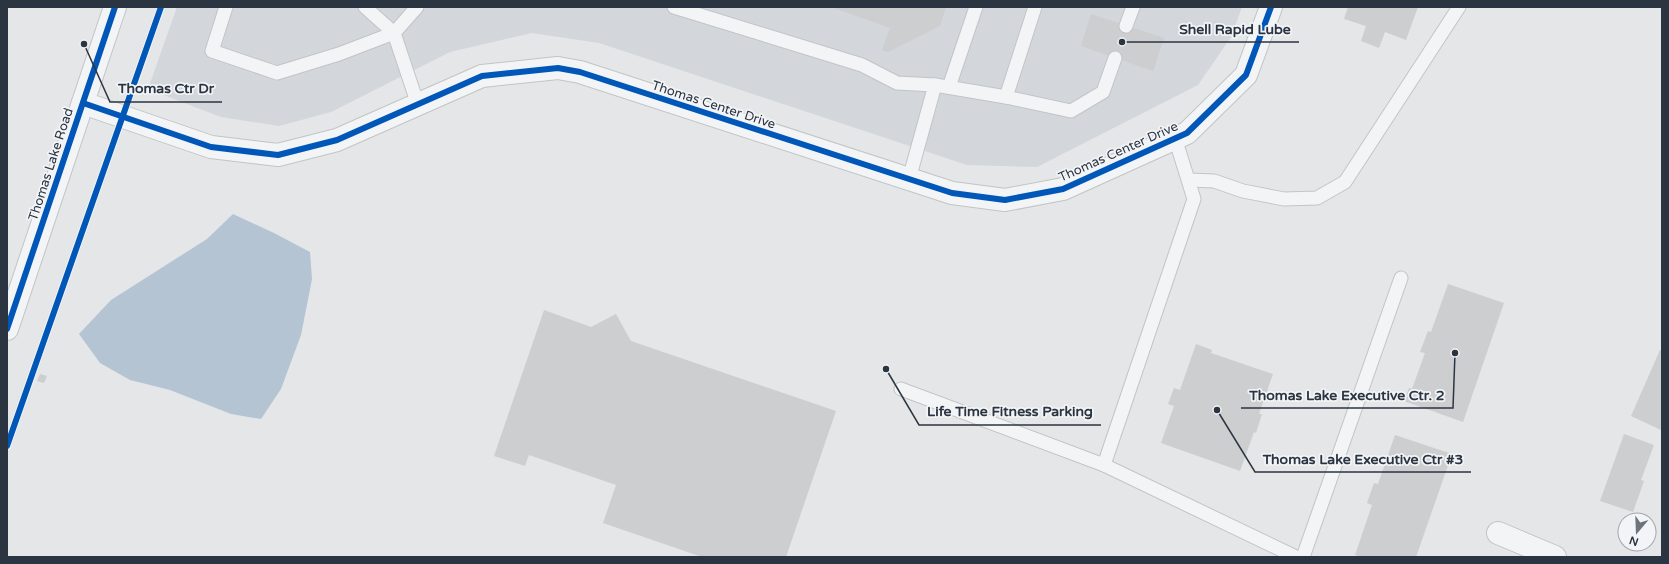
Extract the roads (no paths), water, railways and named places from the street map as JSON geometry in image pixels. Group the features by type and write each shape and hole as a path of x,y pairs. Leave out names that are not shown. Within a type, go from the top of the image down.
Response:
{"street":[{"name":"Thomas Lake Road","path":"7,329 115,7"},
{"name":"Thomas Center Drive","path":"83,103 211,147 278,155 337,140 482,76 558,68 580,72 952,193 1005,200 1063,189 1187,132 1246,75 1271,7"},
{"path":"1498,533 1554,557"}],"lane":[{"path":"226,7 212,51 277,73 339,54 394,33 417,7"},
{"path":"365,7 394,33 418,105"},
{"path":"674,7 862,65 897,83 949,87 1071,111 1103,92 1115,58"},
{"path":"949,87 976,7"},
{"path":"1006,97 1035,7"},
{"path":"1126,26 1133,7"},
{"path":"1188,180 1214,181 1243,191 1284,199 1317,198 1345,182 1459,7"},
{"path":"909,179 935,85"},
{"path":"1104,465 1194,199 1175,138"},
{"path":"1303,557 1401,278"},
{"path":"902,389 1104,465 1296,557"}],"water":[{"path":"233,214 310,252 312,279 301,335 281,389 261,419 231,414 170,390 130,380 100,363 79,334 111,300 207,239"}],"place":[{"name":"Shell Rapid Lube","path":"1122,42"},
{"name":"Thomas Ctr Dr","path":"84,44"},
{"name":"Thomas Lake Executive Ctr. 2","path":"1455,353"},
{"name":"Life Time Fitness Parking","path":"886,369"},
{"name":"Thomas Lake Executive Ctr #3","path":"1217,410"}]}
